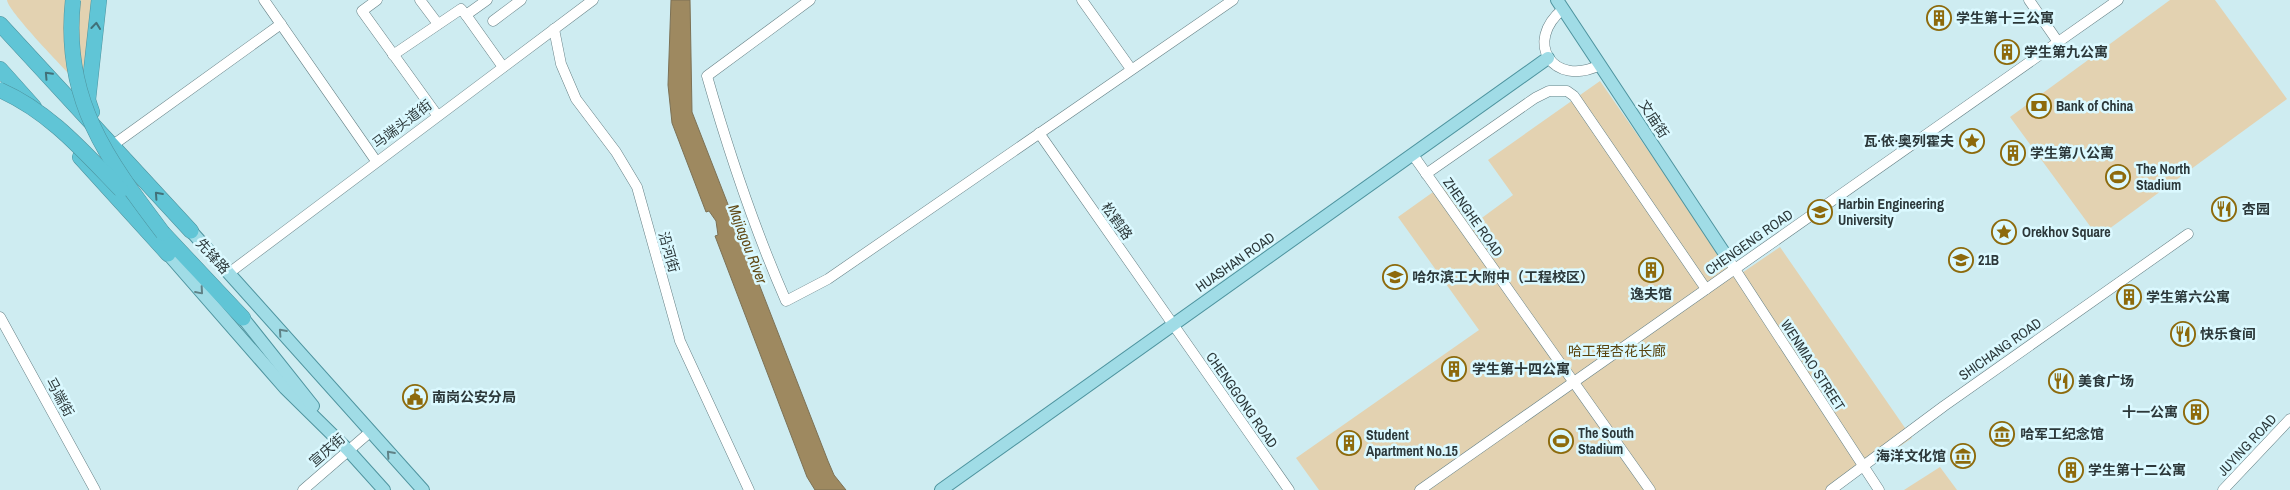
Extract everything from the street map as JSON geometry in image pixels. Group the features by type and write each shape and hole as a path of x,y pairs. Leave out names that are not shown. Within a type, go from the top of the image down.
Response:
{"highway":[{"path":"73,0 71,28 73,58 87,113 106,155 164,233"},
{"path":"96,126 88,100 99,0"},
{"name":"先锋路","path":"0,24 191,231"},
{"path":"0,69 168,254"},
{"path":"0,90 33,107 50,119 164,233 243,318"}],"main road":[{"name":"文庙街","path":"1560,4 1724,254"},
{"name":"HUASHAN ROAD","path":"941,490 1548,58"},
{"name":"先锋路","path":"191,231 423,490"},
{"path":"168,254 285,388 348,450 384,490"},
{"path":"243,318 348,450"}],"street":[{"path":"264,0 376,160"},
{"path":"377,0 362,4 362,11 437,116"},
{"path":"420,0 438,24"},
{"path":"466,15 487,0"},
{"path":"493,21 521,0"},
{"name":"马端头道街","path":"229,273 376,160 593,0"},
{"path":"810,0 707,76 726,141 764,251 786,301 828,278 1233,0"},
{"path":"1082,0 1131,69"},
{"path":"2029,0 2058,42"},
{"name":"CHENGENG ROAD","path":"1420,490 2118,0"},
{"path":"1560,4 1545,30 1544,46 1548,58 1563,70 1579,72 1600,65"},
{"path":"394,55 461,9 503,67"},
{"path":"113,145 280,24"},
{"name":"沿河街","path":"554,29 561,64 576,99 616,152 637,187 680,341 748,490"},
{"path":"1426,174 1535,98 1549,91 1567,91 1574,96 1706,289"},
{"name":"松鹤路","path":"1038,133 1173,325"},
{"name":"ZHENGHE ROAD","path":"1413,154 1650,490"},
{"name":"SHICHANG ROAD","path":"1831,490 1944,406 2188,234"},
{"name":"WENMIAO STREET","path":"1724,254 1879,490"},
{"name":"马端街","path":"0,317 95,490"},
{"name":"CHENGGONG ROAD","path":"1173,325 1289,490"},
{"name":"JUYING ROAD","path":"2223,490 2290,419"},
{"name":"宣庆街","path":"303,490 370,432"}],"green space":[{"path":"7,0 93,0 83,72 71,76 25,26"},
{"name":"The North Stadium","path":"2170,0 2215,0 2287,99 2098,237 2010,117"},
{"name":"哈工程杏花长廊","path":"1600,81 1736,277 1780,247 1912,438 1836,490 1319,490 1296,458 1479,330 1398,217 1450,180 1479,220 1513,195 1488,160"},
{"path":"1940,467 1957,490 1904,490"}],"shaded area":[{"path":"671,0 690,0 692,112 828,461 834,475 846,490 815,490 807,477 715,236 718,235 716,221 709,211 706,212 672,123 668,85"}],"place":[{"name":"学生第十三公寓","path":"1939,18"},
{"name":"学生第九公寓","path":"2007,52"},
{"name":"Bank of China","path":"2039,106"},
{"name":"瓦·依·奥列霍夫","path":"1972,141"},
{"name":"学生第八公寓","path":"2013,153"},
{"name":"The North Stadium","path":"2118,177"},
{"name":"杏园","path":"2224,209"},
{"name":"Harbin Engineering University","path":"1820,212"},
{"name":"Orekhov Square","path":"2004,232"},
{"name":"21B","path":"1961,260"},
{"name":"逸夫馆","path":"1651,270"},
{"name":"哈尔滨工大附中（工程校区）","path":"1395,277"},
{"name":"学生第六公寓","path":"2129,297"},
{"name":"快乐食间","path":"2183,334"},
{"name":"学生第十四公寓","path":"1454,369"},
{"name":"美食广场","path":"2061,381"},
{"name":"南岗公安分局","path":"415,397"},
{"name":"十一公寓","path":"2196,412"},
{"name":"哈军工纪念馆","path":"2002,434"},
{"name":"The South Stadium","path":"1561,441"},
{"name":"Student Apartment No.15","path":"1349,443"},
{"name":"海洋文化馆","path":"1963,456"},
{"name":"学生第十二公寓","path":"2071,470"}],"water label":[{"name":"Majiagou River","path":"748,244"}]}
